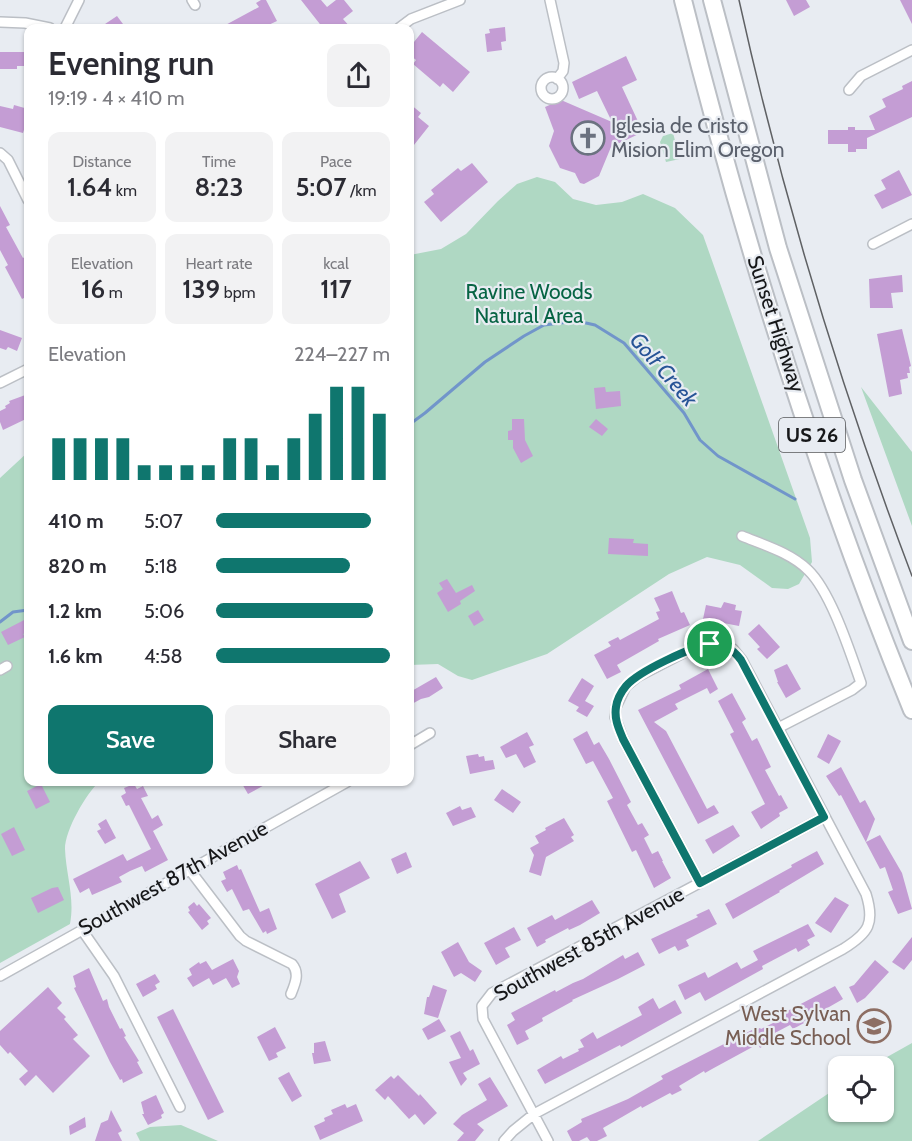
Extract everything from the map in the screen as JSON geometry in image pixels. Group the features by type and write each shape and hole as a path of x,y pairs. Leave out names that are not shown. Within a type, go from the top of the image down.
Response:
{"highway":[{"name":"Sunset Highway","path":"683,0 724,156 789,368 831,493 912,710"},
{"name":"Sunset Highway","path":"712,0 784,269 853,480 912,641"}],"street":[{"path":"66,24 79,0"},
{"path":"404,24 411,19 460,0"},
{"path":"550,0 564,63 563,70 557,79"},
{"path":"0,22 30,24"},
{"path":"849,90 861,76 912,50"},
{"path":"0,153 8,160 24,192"},
{"path":"873,244 912,224"},
{"path":"0,383 24,371"},
{"path":"742,536 793,559 807,568 816,578 826,595 861,683 852,690 778,728"},
{"path":"504,1141 534,1114 843,949 858,940 869,928 871,911 866,894 741,660 733,649 723,645 697,646 637,677 626,686 619,698 615,717 623,739 700,883"},
{"path":"414,743 430,733"},
{"name":"Southwest 87th Avenue","path":"0,976 340,786"},
{"name":"Southwest 85th Avenue","path":"534,1114 483,1019 483,1006 492,993 824,817"},
{"path":"189,869 240,936 292,964 296,969 296,974 291,994"},
{"path":"82,930 114,976 180,1107"},
{"path":"534,1114 548,1141"}],"green space":[{"path":"673,133 680,159 666,162 660,142 663,136"},
{"name":"Ravine Woods Natural Area","path":"537,177 555,182 573,199 596,205 622,202 643,194 675,208 703,235 810,538 812,562 799,584 788,589 772,588 740,565 707,557 669,574 547,654 472,680 458,676 438,664 414,665 414,254 441,249 466,234 517,184"},
{"path":"861,387 912,452 912,526"},
{"path":"24,456 24,786 96,786 77,813 66,841 71,905 70,924 0,963 0,478"},
{"path":"912,1043 912,1141 758,1141 828,1094 828,1122 894,1122 894,1056 889,1056"},
{"path":"181,1125 218,1141 140,1141 136,1133 150,1127"}],"building":[{"path":"266,0 277,21 271,24 227,24 259,7 256,3"},
{"path":"301,0 321,0 327,7 336,0 344,0 353,11 343,19 347,24 320,24"},
{"path":"786,0 806,0 810,7 794,16"},
{"path":"900,0 912,0 912,24"},
{"path":"117,16 123,24 105,24"},
{"path":"505,27 506,41 501,42 502,50 487,52 485,34 490,33 489,29"},
{"path":"422,32 470,72 453,92 443,83 440,87 414,65 416,60 414,58 414,42"},
{"path":"0,52 24,52 24,66 17,66 17,69 0,69"},
{"path":"626,56 637,80 622,87 643,132 611,147 599,176 584,184 580,183 575,173 560,168 549,146 554,131 545,107 561,100 612,122 597,91 579,99 572,82"},
{"path":"912,81 912,117 867,138 867,149 848,152 848,144 828,144 828,130 848,130 848,127 855,127 855,130 875,130 869,116 886,107 882,99 903,89 902,86"},
{"path":"14,105 24,108 23,133 0,127 0,106 13,109"},
{"path":"414,107 421,113 418,117 429,126 414,145"},
{"path":"472,163 488,182 441,222 424,202 434,194 431,190 458,168 461,171"},
{"path":"899,170 912,195 882,209 874,195 886,189 881,180"},
{"path":"0,206 10,225 6,227 24,257 24,298 22,299 5,267 8,265 0,250"},
{"path":"902,275 903,292 891,293 893,308 870,308 869,279"},
{"path":"902,329 911,366 909,367 910,373 907,373 908,378 900,380 902,394 889,397 877,334"},
{"path":"0,330 22,338 17,351 8,347 6,350 0,348"},
{"path":"605,387 606,392 620,391 621,406 596,409 594,388"},
{"path":"24,395 24,420 3,430 0,411 6,408 9,401"},
{"path":"512,419 524,419 525,440 533,456 521,463 513,448 513,440 508,440 508,431 512,430"},
{"path":"596,419 608,429 602,436 589,427"},
{"path":"609,538 634,539 633,543 648,544 648,556 608,554"},
{"path":"447,579 456,593 472,585 475,591 448,612 437,593 443,589 439,583"},
{"path":"672,591 681,613 684,612 690,625 658,639 659,641 617,665 621,672 607,679 594,655 611,646 608,642 618,637 620,640 659,619 656,612 660,611 654,598"},
{"path":"724,602 736,605 735,610 742,611 739,626 703,619 706,605 721,608"},
{"path":"478,610 484,620 474,626 468,616"},
{"path":"24,620 24,637 8,645 1,632"},
{"path":"759,624 780,647 767,659 757,649 760,647 748,634"},
{"path":"787,664 801,689 786,698 777,682 774,670"},
{"path":"708,669 718,689 710,694 707,688 675,704 678,709 654,722 666,731 707,809 714,805 719,813 698,824 638,710 681,689 679,685"},
{"path":"436,677 443,688 414,703 414,690"},
{"path":"582,678 594,686 585,701 594,706 587,717 576,711 579,707 568,701"},
{"path":"732,693 746,719 742,722 752,741 757,738 771,767 765,770 788,808 761,829 751,812 765,804 730,734 734,732 718,701"},
{"path":"587,731 594,745 599,742 609,759 631,802 627,805 638,825 642,823 649,835 644,838 652,854 658,851 671,878 654,888 636,850 632,852 607,801 613,798 593,761 586,764 573,739"},
{"path":"527,732 534,745 529,747 536,762 524,768 516,754 506,758 500,747"},
{"path":"828,734 841,741 829,764 817,757"},
{"path":"478,754 479,757 484,756 485,761 493,760 495,769 470,774 466,756"},
{"path":"841,767 860,803 865,800 875,819 866,842 880,835 902,873 912,909 898,914 888,892 893,890 885,867 880,869 841,795 839,796 826,776"},
{"path":"42,786 50,802 36,809 27,791"},
{"path":"135,786 137,789 143,786 148,796 141,798 152,819 158,815 163,825 153,831 168,860 145,872 142,866 130,871 119,877 122,882 92,895 89,888 80,893 73,879 123,854 127,861 151,849 129,805 126,806 121,796 126,793 124,788"},
{"path":"243,786 263,786 248,794"},
{"path":"502,789 521,802 513,813 494,800"},
{"path":"460,806 462,810 471,807 476,817 453,826 446,813"},
{"path":"564,818 574,835 571,837 574,841 546,857 541,876 529,872 534,855 530,848 539,843 535,836"},
{"path":"106,819 116,838 105,844 97,831 101,829 98,824"},
{"path":"733,825 740,836 713,854 705,840"},
{"path":"14,827 25,850 12,856 1,834"},
{"path":"817,851 824,864 733,919 725,904"},
{"path":"406,852 412,867 397,874 391,859"},
{"path":"360,861 370,878 339,894 346,912 332,919 315,884"},
{"path":"237,865 239,870 241,869 260,912 269,908 277,929 267,934 266,931 263,933 249,909 243,911 232,889 227,892 221,881 226,879 223,872"},
{"path":"58,887 64,900 38,913 31,898"},
{"path":"835,897 849,905 831,933 815,923"},
{"path":"592,900 600,913 580,925 569,930 568,928 545,940 546,942 537,947 527,928 552,915 555,920"},
{"path":"194,902 197,906 199,904 211,918 207,921 209,924 202,930 188,912 190,911 188,907"},
{"path":"709,909 717,924 686,940 689,946 678,951 675,946 659,954 651,939 698,917 696,915"},
{"path":"808,924 815,936 807,940 810,945 798,952 796,948 762,966 763,969 705,1001 700,992 685,1000 678,985 705,972 708,978 737,962 741,969 758,960 753,951"},
{"path":"514,927 521,940 505,948 510,957 496,965 484,943"},
{"path":"912,937 912,960 904,970 892,962"},
{"path":"458,942 469,962 482,971 475,982 461,973 454,977 441,952"},
{"path":"638,952 645,965 572,1000 542,1018 543,1021 525,1031 529,1039 517,1045 507,1025 515,1020 511,1013 555,990 556,992 583,979 623,955 625,959"},
{"path":"233,959 239,971 237,977 240,984 232,988 226,978 213,985 209,978 193,987 187,978 192,975 189,969 199,962 200,964 206,961 212,970"},
{"path":"875,960 889,972 865,998 857,1003 849,987 854,985"},
{"path":"89,968 103,1001 107,999 143,1073 123,1083 110,1062 74,988 76,987 73,976"},
{"path":"155,974 160,982 155,985 157,989 143,997 136,984"},
{"path":"433,985 447,990 438,1018 424,1014 427,997"},
{"path":"835,986 843,999 804,1023 793,1029 790,1025 771,1035 773,1040 760,1048 758,1044 679,1086 682,1090 672,1095 670,1093 642,1108 641,1106 603,1128 607,1136 597,1141 590,1141 587,1137 579,1141 572,1141 567,1131 582,1122 581,1119 628,1099 663,1079 661,1076 752,1030 761,1029 775,1022 774,1018"},
{"path":"48,987 62,1003 57,1008 78,1035 73,1039 90,1056 53,1093 36,1075 25,1086 19,1079 28,1071 0,1045 0,1031"},
{"path":"653,998 659,1009 675,1000 682,1013 621,1047 620,1045 545,1084 537,1070 561,1056 563,1059 579,1051 578,1049 584,1047 580,1040 593,1032 597,1039 642,1015 638,1007"},
{"path":"173,1009 224,1112 208,1120 157,1017"},
{"path":"439,1019 446,1031 428,1040 422,1029"},
{"path":"275,1027 286,1048 276,1053 278,1057 269,1061 257,1037"},
{"path":"460,1031 470,1051 473,1049 480,1064 463,1073 467,1079 461,1086 449,1062 461,1058 450,1036"},
{"path":"325,1041 331,1061 314,1064 312,1053 314,1053 314,1043"},
{"path":"289,1072 302,1096 292,1102 278,1078"},
{"path":"398,1075 437,1113 424,1125 415,1114 409,1119 388,1096 385,1100 375,1090 391,1076 394,1079"},
{"path":"490,1077 508,1106 477,1124 484,1130 475,1141 457,1141 464,1133 453,1124 462,1115 487,1100 478,1084"},
{"path":"156,1095 164,1113 161,1115 162,1118 148,1125 142,1114 144,1114 141,1102"},
{"path":"345,1104 347,1108 356,1104 363,1121 320,1140 314,1126 333,1114 331,1110"},
{"path":"111,1110 122,1131 118,1133 122,1141 95,1141 101,1123 108,1120"},
{"path":"85,1117 86,1127 70,1135 69,1126"}],"waterway":[{"name":"Golf Creek","path":"414,421 485,362 524,336 544,325 577,321 595,325 624,343 684,413 700,440 718,456 795,499"},
{"name":"Golf Creek","path":"0,622 13,612 24,611"}],"tram line":[{"path":"739,0 774,146 815,291 861,435 912,576"}],"place":[{"name":"Iglesia de Cristo Mision Elim Oregon","path":"588,138"},
{"name":"West Sylvan Middle School","path":"874,1026"}],"route":[{"path":"710,644 733,649 741,660 824,817 700,883 623,739 615,717 619,698 626,686 637,677 697,646 710,644"}]}
